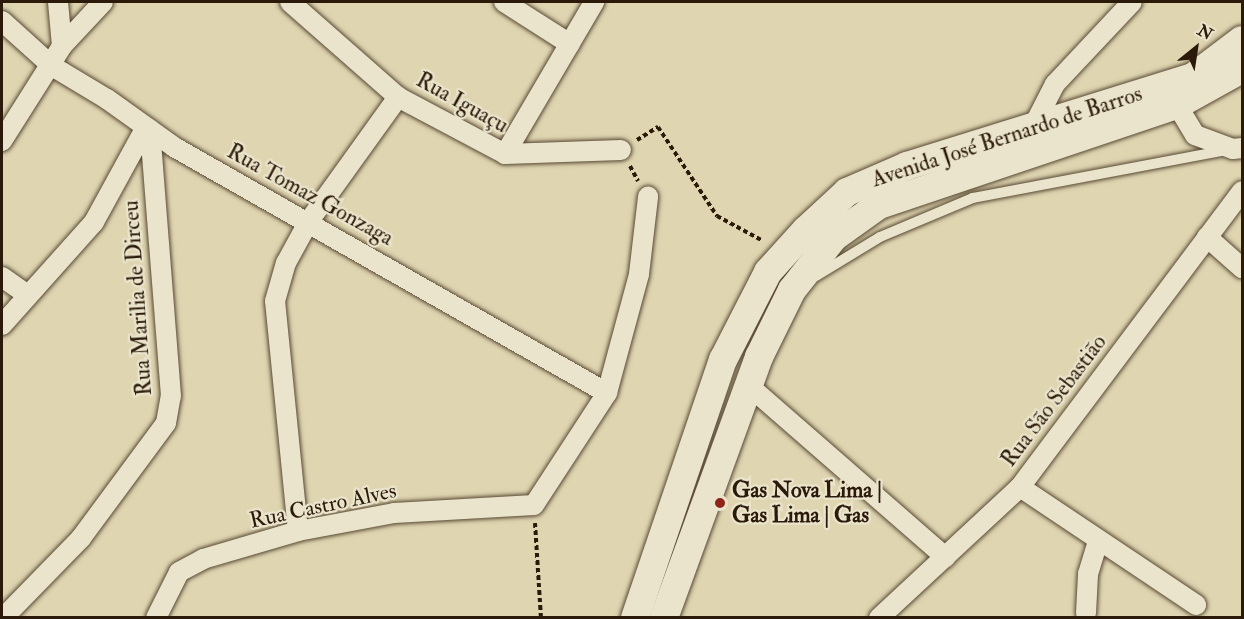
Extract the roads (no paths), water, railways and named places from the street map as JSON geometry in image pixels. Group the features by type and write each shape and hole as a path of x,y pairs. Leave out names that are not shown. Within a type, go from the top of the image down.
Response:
{"main road":[{"name":"Avenida José Bernardo de Barros","path":"635,618 723,360 768,272 847,192 907,166 1193,77 1242,40"},
{"name":"Avenida José Bernardo de Barros","path":"664,618 748,385 792,290 834,237 879,205 1177,105 1242,69"}],"street":[{"path":"58,2 62,45"},
{"path":"2,141 52,66 62,45 103,2"},
{"name":"Rua Iguaçu","path":"290,2 398,97 505,154 594,2"},
{"path":"504,2 570,44"},
{"path":"1034,126 1055,84 1132,2"},
{"name":"Rua Tomaz Gonzaga","path":"2,21 52,66 148,129 607,393"},
{"path":"298,531 275,301 286,264 309,222 398,97"},
{"path":"1177,105 1195,135 1238,149"},
{"path":"2,325 94,222 148,129"},
{"name":"Rua Marilia de Dirceu","path":"3,618 81,538 166,423 171,396 148,129"},
{"path":"505,154 621,150"},
{"name":"Rua São Sebastião","path":"879,618 1020,488 1242,191"},
{"path":"607,393 639,274 648,197"},
{"path":"1207,237 1242,268"},
{"path":"2,277 28,296"},
{"path":"748,385 945,557"},
{"name":"Rua Castro Alves","path":"156,618 179,572 203,559 298,531 394,513 534,505 607,393"},
{"path":"1020,488 1196,605"},
{"path":"1086,613 1088,574 1098,541"}],"lane":[{"path":"792,290 880,237 973,198 1238,149"}],"place":[{"name":"Gas Nova Lima | Gas Lima | Gas","path":"720,503"}]}
